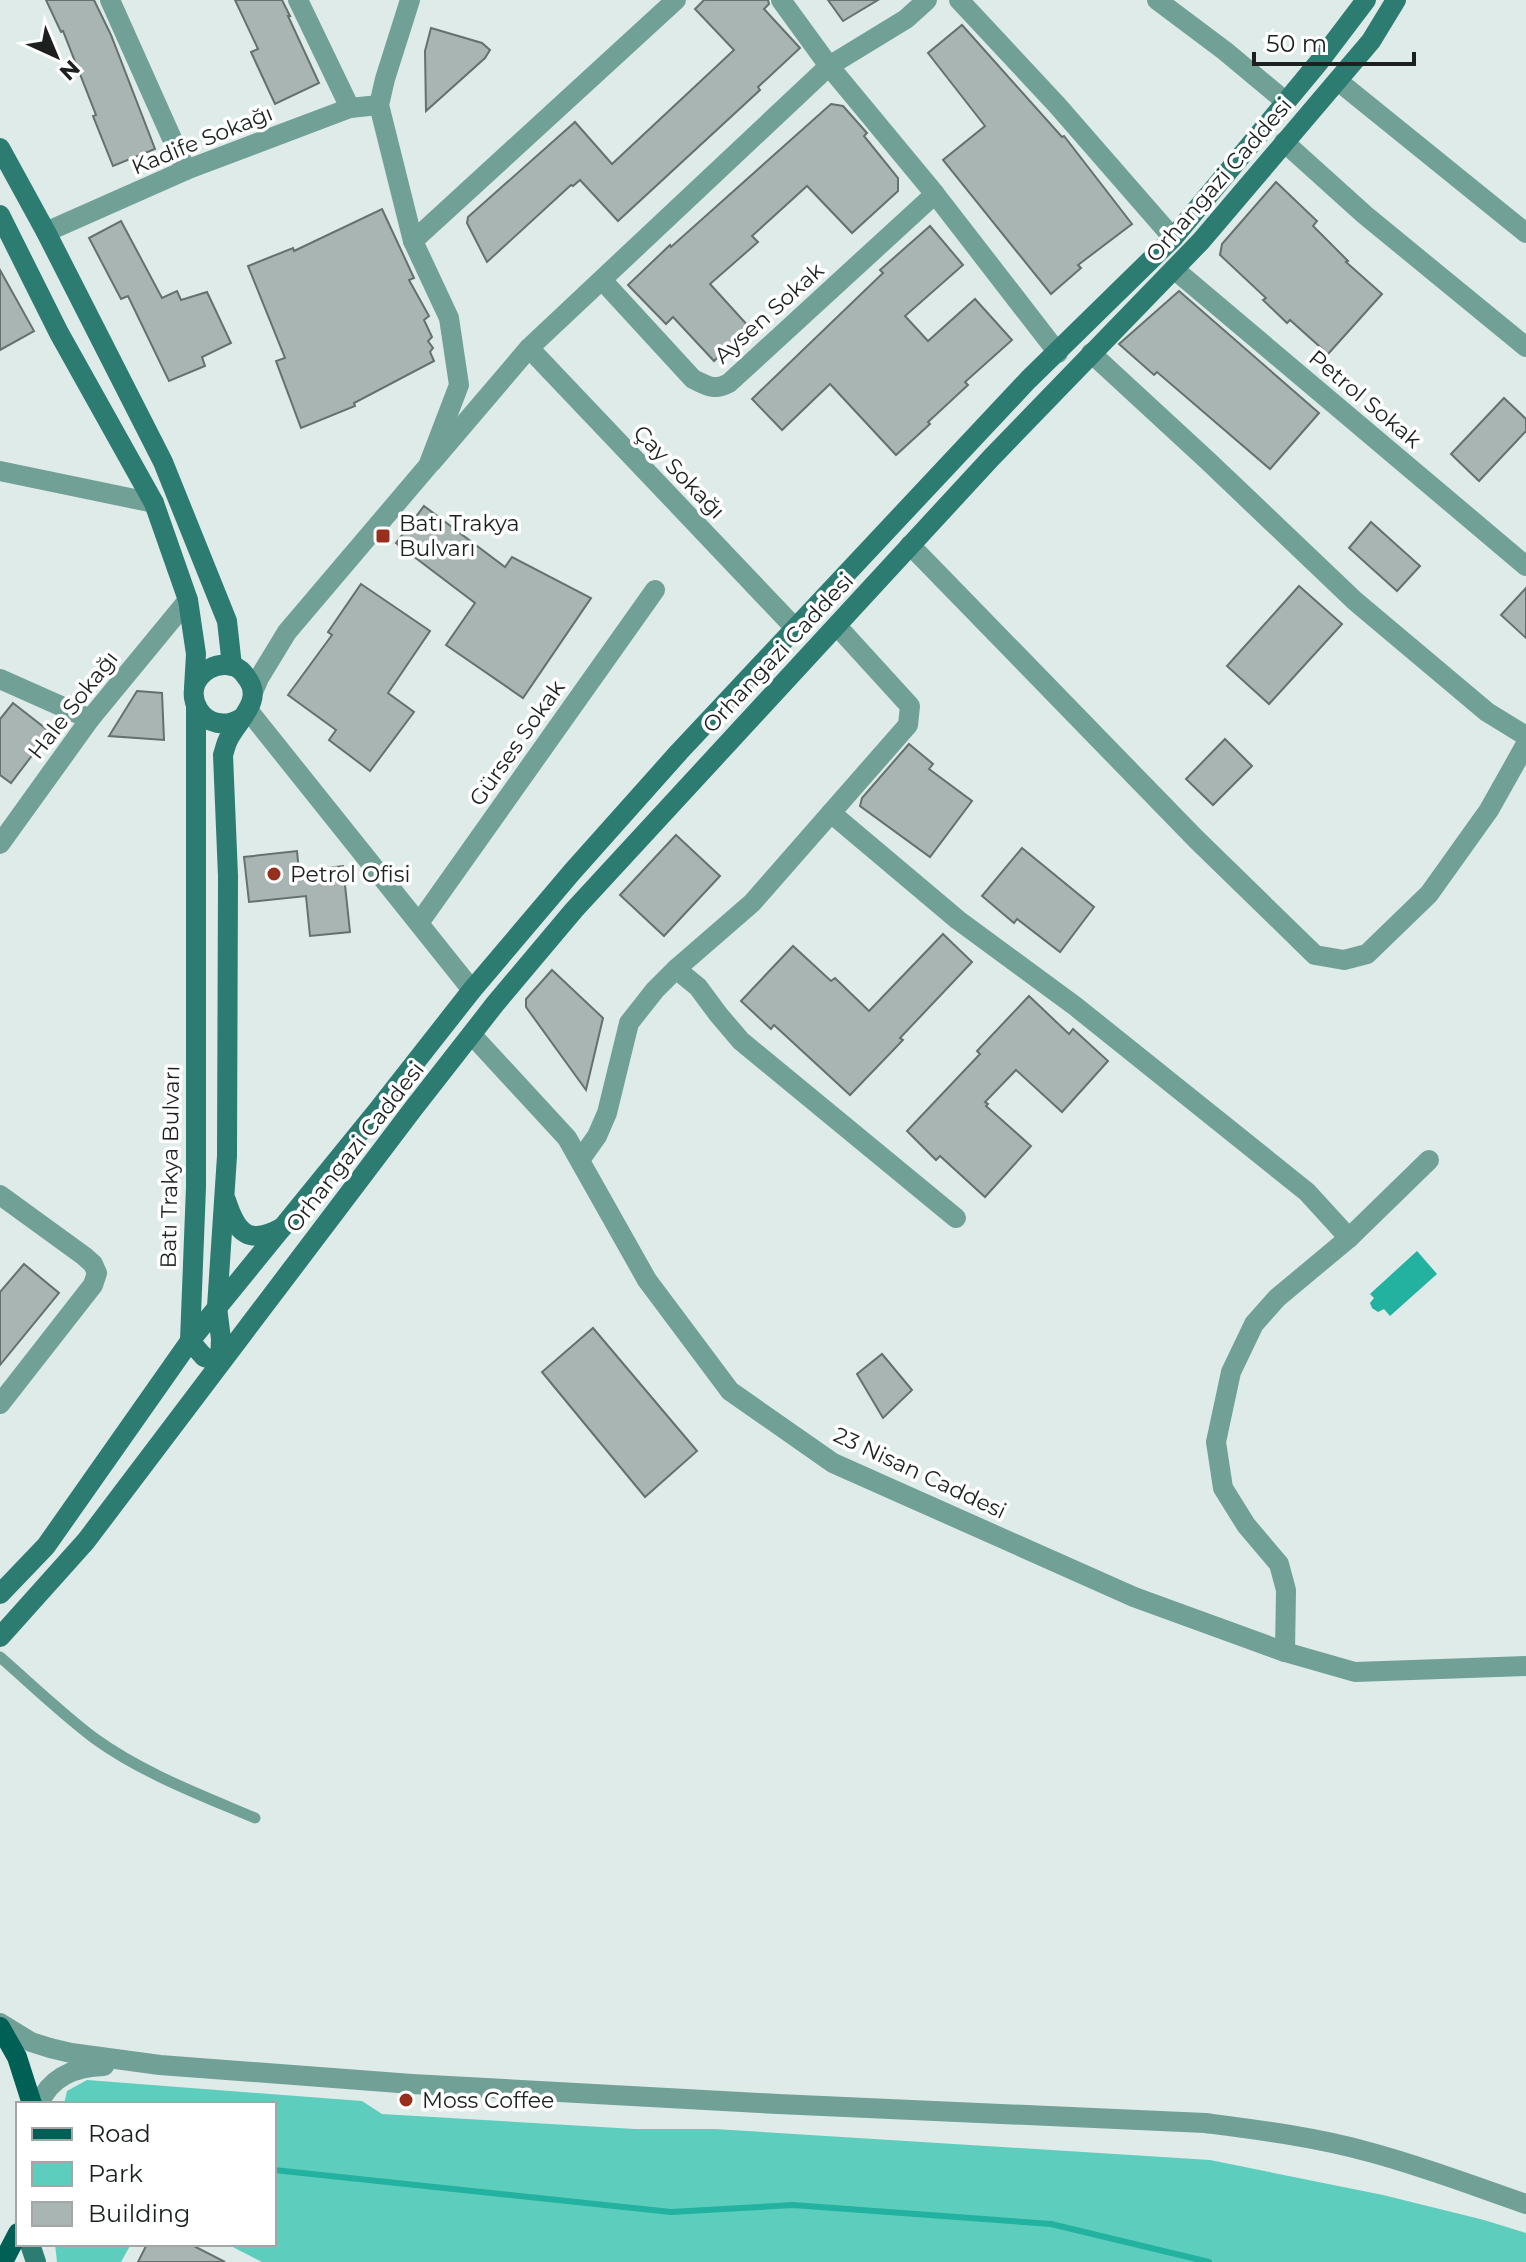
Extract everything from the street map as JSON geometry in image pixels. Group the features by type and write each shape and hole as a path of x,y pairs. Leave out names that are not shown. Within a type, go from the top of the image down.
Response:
{"main road":[{"name":"Orhangazi Caddesi","path":"217,1307 472,990 620,817 1028,380 1173,238 1366,0"},
{"name":"Orhangazi Caddesi","path":"220,1362 472,1035 574,910 910,545 1201,241 1371,41 1396,0"},
{"path":"0,148 163,462 227,621 236,668 251,684 248,706 228,739 223,755 228,876 227,1156 217,1307 220,1362 86,1541 0,1637"},
{"name":"Batı Trakya Bulvarı","path":"0,215 59,333 154,503 188,600 196,654 196,1187 190,1341"},
{"path":"236,668 223,665 205,671 195,687 195,701 201,714 216,723 226,724 248,706"},
{"path":"225,1195 238,1229 249,1236 268,1235 283,1227"},
{"path":"0,1594 46,1546 217,1307"},
{"path":"190,1341 204,1357 220,1362"},
{"path":"0,2025 17,2057 31,2102"},
{"path":"3,2262 16,2237"}],"street":[{"path":"110,0 186,170"},
{"path":"298,0 350,108"},
{"path":"410,0 379,105 413,241 449,318 459,385 428,466"},
{"path":"413,241 676,0"},
{"path":"781,0 829,66 935,194 1058,353"},
{"path":"472,990 248,706 259,678 287,632 529,348 829,66 906,19 927,0"},
{"path":"959,0 1057,105 1173,238"},
{"path":"1157,0 1286,102"},
{"path":"1338,81 1526,233"},
{"name":"Kadife Sokağı","path":"46,232 186,170 350,108 379,105"},
{"path":"1284,142 1365,215 1526,347"},
{"name":"Aysen Sokak","path":"602,280 693,379 720,388 935,194"},
{"name":"Petrol Sokak","path":"1174,269 1526,566"},
{"name":"Çay Sokağı","path":"529,348 795,628"},
{"path":"1091,353 1355,601 1487,712 1526,736"},
{"path":"0,471 154,503"},
{"path":"910,545 1196,839 1315,955 1344,960 1367,954 1429,894 1489,810 1526,744"},
{"name":"Gürses Sokak","path":"419,923 655,590"},
{"name":"Hale Sokağı","path":"0,844 90,719 188,600"},
{"path":"580,1160 597,1136 607,1113 629,1023 676,969 752,903 908,725 910,706 837,626"},
{"path":"236,668 287,632"},
{"path":"0,679 90,719"},
{"path":"831,813 958,920 1075,1006 1307,1192 1349,1238"},
{"path":"676,969 698,987 741,1041 956,1218"},
{"name":"23 Nisan Caddesi","path":"472,1035 567,1138 647,1280 730,1391 833,1463 1134,1597 1285,1652 1355,1672 1526,1666"},
{"path":"1285,1652 1286,1590 1279,1564 1246,1525 1223,1488 1216,1442 1231,1372 1254,1324 1277,1298 1349,1238 1429,1160"},
{"path":"0,1195 84,1256 97,1273 93,1285 0,1404"},
{"path":"0,2025 31,2042 50,2048 160,2065 412,2084 809,2106 1205,2123 1366,2151 1526,2204"},
{"path":"40,2102 51,2085 78,2068 160,2065"}],"lane":[{"path":"0,1657 95,1738 131,1761 173,1783 255,1818"}],"green space":[{"path":"87,2080 362,2101 382,2114 635,2129 715,2129 1210,2160 1383,2195 1526,2233 1526,2262 262,2262 231,2246 276,2246 276,2102 64,2102 67,2091"},
{"path":"55,2246 130,2246 121,2262 57,2262"}],"shaded area":[{"path":"1417,1251 1437,1274 1390,1316 1384,1309 1378,1312 1372,1308 1370,1303 1374,1298 1370,1294"}],"building":[{"path":"46,0 94,0 111,35 155,149 113,166 63,31"},
{"path":"235,0 282,0 319,83 275,104 251,52 258,49"},
{"path":"704,0 768,0 769,4 764,9 800,48 758,87 760,90 618,221 580,180 487,262 467,223 468,217 575,122 612,164 734,50 695,9"},
{"path":"828,0 878,0 843,21"},
{"path":"962,25 1064,136 1132,224 1078,265 1081,268 1051,294 943,160 985,126 928,53"},
{"path":"431,28 482,43 490,50 426,111 425,51"},
{"path":"831,104 843,106 867,133 864,136 898,178 898,191 852,233 807,186 752,236 758,242 710,284 750,328 714,361 673,317 666,324 628,285"},
{"path":"1276,182 1317,221 1313,226 1346,262 1382,294 1328,354 1290,320 1287,323 1263,300 1266,298 1220,255 1222,244"},
{"path":"382,209 414,278 409,280 429,316 424,320 432,337 428,341 433,348 430,352 434,361 354,403 355,406 301,428 276,361 285,358 248,266 293,248 294,251"},
{"path":"121,221 162,298 177,291 181,300 207,292 231,343 202,357 205,366 169,381 128,296 121,299 89,238"},
{"path":"930,226 963,265 905,316 928,341 975,299 1012,340 965,382 968,385 896,455 830,384 782,430 752,399 883,273 880,270"},
{"path":"0,270 34,331 0,350"},
{"path":"1179,291 1319,413 1270,469 1157,372 1154,375 1119,344"},
{"path":"1504,398 1526,419 1526,431 1479,481 1451,454"},
{"path":"424,506 505,567 512,557 591,598 523,698 446,645 475,603 396,543"},
{"path":"1371,522 1420,566 1397,591 1349,548"},
{"path":"361,584 430,631 388,693 414,712 370,771 329,740 336,730 288,695 332,635 328,632"},
{"path":"1299,586 1342,624 1269,704 1227,666"},
{"path":"1526,588 1526,638 1501,615"},
{"path":"137,691 162,693 164,740 109,736"},
{"path":"13,703 50,732 11,783 0,775 0,719"},
{"path":"1225,739 1252,766 1213,805 1186,779"},
{"path":"909,744 933,764 929,769 972,801 930,857 860,806 862,798"},
{"path":"676,835 720,876 664,936 620,895"},
{"path":"1022,848 1094,907 1060,952 1017,919 1014,923 982,896"},
{"path":"297,851 299,871 343,866 350,932 310,936 306,896 249,902 244,857"},
{"path":"943,934 972,962 850,1095 774,1025 771,1029 741,1001 793,946 831,981 835,978 869,1011"},
{"path":"552,970 603,1018 586,1090 526,1007 526,999"},
{"path":"1029,996 1069,1034 1073,1029 1108,1061 1062,1112 1016,1070 985,1102 1031,1146 985,1197 940,1156 936,1160 907,1131 980,1054 977,1051"},
{"path":"24,1264 59,1293 0,1365 0,1292"},
{"path":"593,1328 697,1451 645,1497 542,1372"},
{"path":"882,1354 912,1390 883,1418 857,1374"},
{"path":"146,2246 194,2246 225,2262 138,2262"}],"waterway":[{"path":"276,2170 671,2212 793,2205 1051,2224 1209,2262"}],"place":[{"name":"Batı Trakya Bulvarı","path":"383,536"},
{"name":"Petrol Ofisi","path":"274,874"},
{"name":"Moss Coffee","path":"406,2100"}]}
